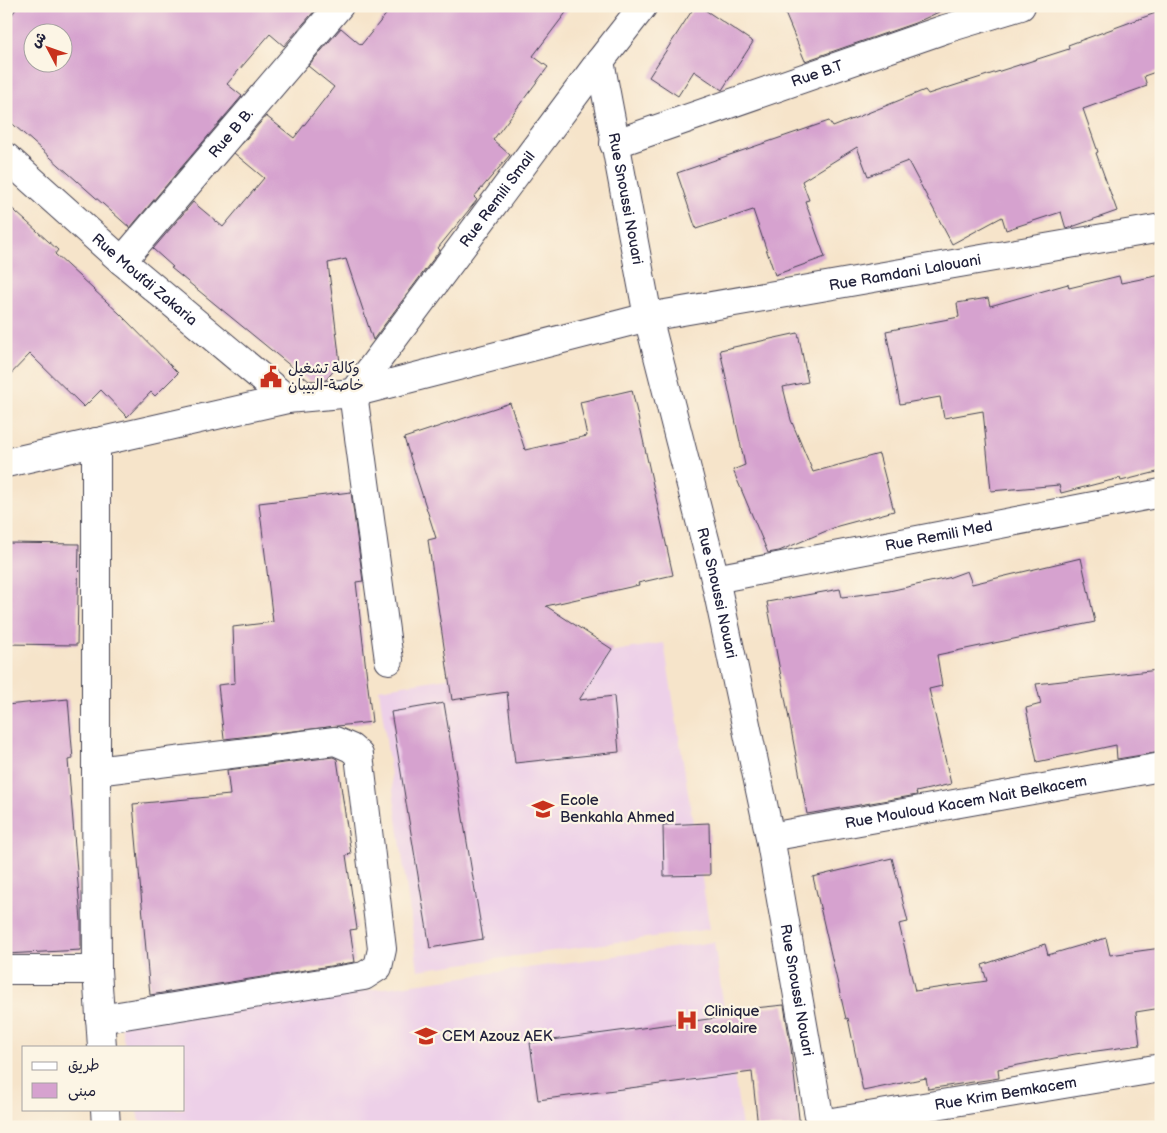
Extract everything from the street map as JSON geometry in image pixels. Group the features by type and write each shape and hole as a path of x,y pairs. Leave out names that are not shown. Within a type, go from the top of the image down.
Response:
{"street":[{"name":"Rue B B.","path":"122,261 339,6"},
{"name":"Rue Remili Smail","path":"353,393 643,6"},
{"name":"Rue B.T","path":"614,144 945,29 1021,6"},
{"name":"Rue Snoussi Nouari","path":"600,61 614,144 648,317 715,579 770,837 821,1125"},
{"name":"Rue Moufdi Zakaria","path":"6,158 122,261 287,399"},
{"name":"Rue Ramdani Lalouani","path":"6,462 287,399 353,393 648,317 1161,228"},
{"path":"353,393 390,660"},
{"path":"96,442 97,970 102,1046"},
{"name":"Rue Remili Med","path":"715,579 1161,493"},
{"path":"96,771 335,741 351,748 358,755 382,949 378,967 364,976 100,1019"},
{"name":"Rue Mouloud Kacem Nait Belkacem","path":"770,837 1161,767"},
{"path":"6,970 97,970"},
{"name":"Rue Krim Bemkacem","path":"821,1125 1161,1068"},
{"path":"105,1110 106,1127"}],"shaded area":[{"name":"Ecole Benkahla Ahmed","path":"664,643 710,929 418,970 379,689"},
{"name":"CEM Azouz AEK","path":"714,942 742,1127 141,1127 137,1110 185,1110 185,1046 125,1046 121,1025"}],"building":[{"path":"18,6 315,6 317,8 284,46 270,34 227,84 242,96 130,228 6,118 6,23"},
{"path":"393,6 571,6 533,56 548,67 493,140 510,155 474,197 477,200 438,248 440,250 373,340 346,259 328,263 340,363 326,380 309,381 171,268 173,267 153,249 193,202 223,227 264,178 234,153 266,116 294,138 334,87 308,66 341,28 361,45"},
{"path":"695,6 699,6 753,42 722,90 694,71 678,96 649,77"},
{"path":"782,6 952,6 915,23 805,61"},
{"path":"1161,11 1161,70 1144,76 1147,86 1083,109 1098,152 1096,153 1117,211 1066,229 1061,212 1006,230 1002,217 952,244 908,161 868,176 857,147 802,181 809,200 805,201 825,257 775,275 753,210 696,229 677,173 829,121 833,127 925,90 928,94 1069,49 1068,45"},
{"path":"6,203 58,250 55,254 119,313 178,373 155,396 151,392 127,417 101,390 84,407 30,354 6,379"},
{"path":"1161,275 1161,471 1121,481 1120,478 1061,493 1059,485 991,491 983,411 944,418 940,397 900,404 886,331 959,317 957,303 988,298 990,306 1068,284 1069,288 1119,276 1121,283"},
{"path":"798,333 808,382 783,387 791,420 813,472 879,454 894,511 838,526 779,551 768,553 733,470 745,465 720,350"},
{"path":"632,390 673,575 638,583 639,585 546,606 612,649 579,700 614,696 619,752 515,763 507,692 452,700 428,540 436,538 404,438 510,403 525,450 587,436 580,402"},
{"path":"351,492 363,581 356,582 372,722 224,739 218,685 235,683 233,627 273,622 259,503"},
{"path":"7,543 79,544 77,645 6,644"},
{"path":"1081,558 1095,622 937,655 942,686 929,689 951,784 916,792 917,795 807,814 767,602 840,589 842,597 889,591 948,578 967,571 972,584"},
{"path":"1158,670 1161,693 1161,752 1117,759 1116,745 1037,762 1026,708 1041,704 1036,684"},
{"path":"68,699 73,759 68,760 81,921 81,950 6,954 6,705"},
{"path":"444,703 483,939 430,948 391,712"},
{"path":"333,757 337,759 351,854 346,855 357,929 350,930 355,962 150,995 133,804 230,795 227,770"},
{"path":"709,823 710,875 664,876 663,825"},
{"path":"892,858 908,922 899,924 915,991 987,981 982,965 1045,944 1048,955 1106,938 1110,955 1161,948 1161,1008 1136,1012 1140,1045 1075,1054 998,1069 999,1078 928,1089 926,1078 863,1091 848,1018 846,1019 813,877"},
{"path":"784,1005 800,1127 758,1127 752,1072 538,1100 530,1043 746,1014 745,1009"}],"place":[{"name":"وكالة تشغيل خاصة-البيبان","path":"271,377"},
{"name":"Ecole Benkahla Ahmed","path":"543,809"},
{"name":"Clinique scolaire","path":"687,1020"},
{"name":"CEM Azouz AEK","path":"426,1036"}]}
